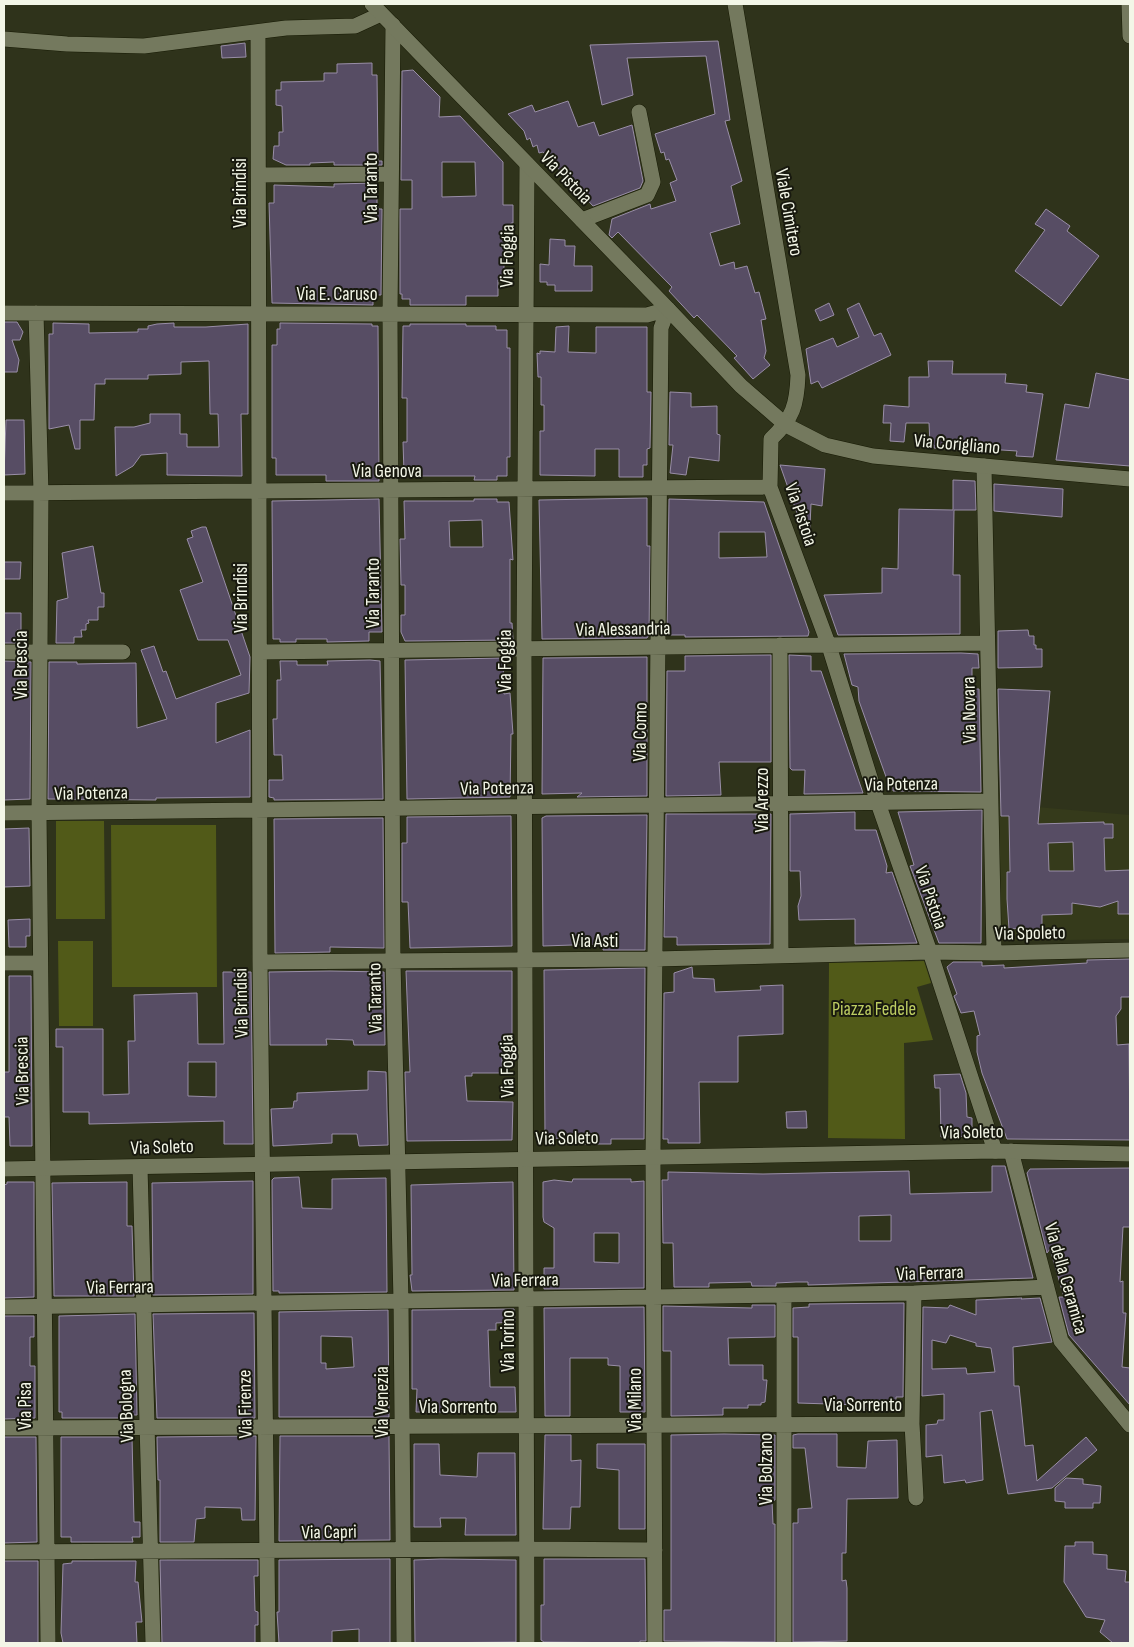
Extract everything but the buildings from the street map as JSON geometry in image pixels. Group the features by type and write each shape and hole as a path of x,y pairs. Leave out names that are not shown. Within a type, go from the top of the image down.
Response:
{"street":[{"name":"Viale Cimitero","path":"735,4 798,375 797,399 786,425"},
{"path":"1129,4 1130,36"},
{"name":"Via Pistoia","path":"377,9 741,386 786,425 771,439 770,488 829,646 878,803 930,952 995,1151"},
{"path":"4,39 144,46 286,28 355,26 377,9"},
{"name":"Via Taranto","path":"393,25 390,313 394,808 393,961 397,1160"},
{"name":"Via Brindisi","path":"258,32 260,962 263,1163"},
{"path":"582,220 647,195 653,182 638,112"},
{"name":"Via Foggia","path":"527,164 524,649 527,1158"},
{"path":"259,175 390,174"},
{"name":"Via E. Caruso","path":"4,313 647,315 668,309"},
{"name":"Via Como","path":"653,1156 660,648 659,488 662,328 668,309"},
{"name":"Via Brescia","path":"36,313 40,493 39,813 42,1168"},
{"name":"Via Corigliano","path":"786,425 825,445 873,456 1130,479"},
{"name":"Via Novara","path":"984,466 986,643 994,953"},
{"name":"Via Genova","path":"4,493 770,488"},
{"name":"Via Alessandria","path":"260,652 986,643"},
{"name":"Via Arezzo","path":"780,645 781,955"},
{"path":"4,652 123,652"},
{"name":"Via Potenza","path":"4,813 990,801"},
{"name":"Via Spoleto","path":"930,952 994,953 1130,950"},
{"name":"Via Asti","path":"260,962 656,960 930,952"},
{"path":"4,963 40,963"},
{"name":"Via Soleto","path":"4,1169 140,1168 397,1160 995,1151 1130,1154"},
{"name":"Via della Ceramica","path":"1011,1151 1061,1341 1130,1425"},
{"name":"Via Milano","path":"653,1156 655,1643"},
{"name":"Via Torino","path":"527,1158 527,1643"},
{"name":"Via Venezia","path":"397,1160 401,1301 400,1426 404,1643"},
{"name":"Via Firenze","path":"263,1163 264,1427 268,1643"},
{"name":"Via Pisa","path":"42,1168 48,1643"},
{"name":"Via Bologna","path":"140,1168 153,1643"},
{"name":"Via Ferrara","path":"4,1308 914,1293 1047,1287"},
{"path":"914,1293 912,1424 916,1498"},
{"name":"Via Bolzano","path":"784,1295 786,1424 784,1643"},
{"name":"Via Sorrento","path":"4,1428 912,1424"},
{"name":"Via Capri","path":"4,1552 655,1550"}],"shaded area":[{"path":"1012,805 1130,815 1130,939 999,941 999,816 1012,816"}],"green space":[{"path":"56,821 104,821 105,919 56,919"},
{"path":"111,825 216,825 217,987 112,987"},
{"path":"58,941 93,941 93,1026 59,1026"},
{"name":"Piazza Fedele","path":"924,961 931,983 917,987 933,1040 904,1043 905,1139 828,1138 829,963"}]}
